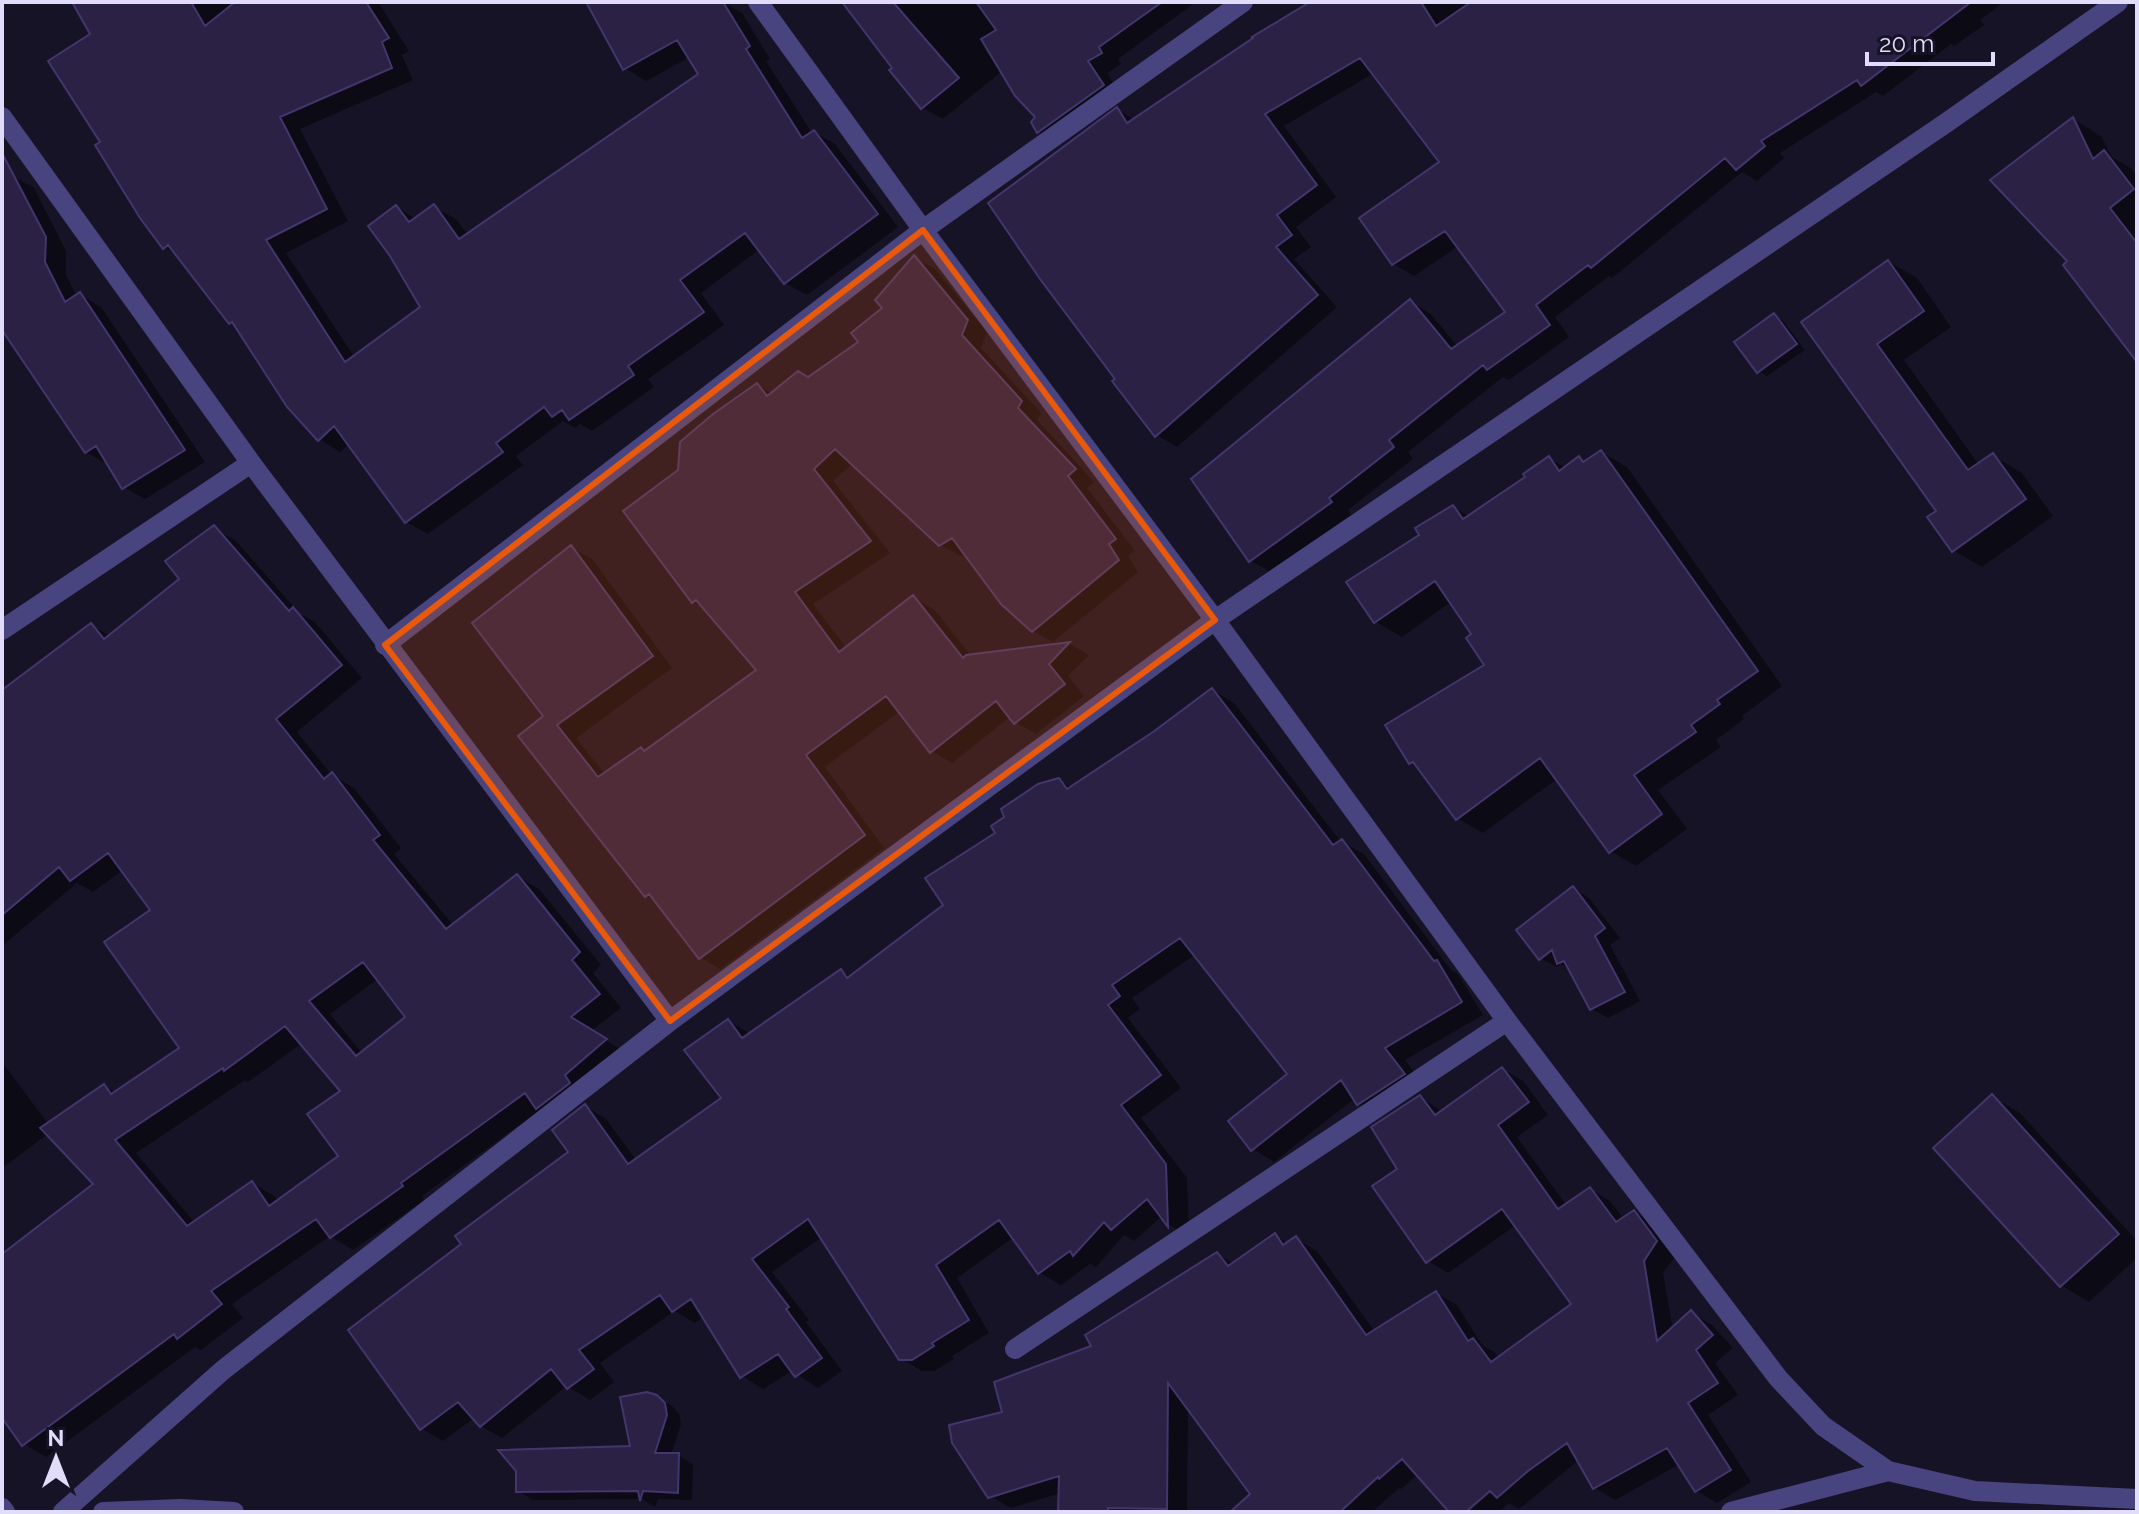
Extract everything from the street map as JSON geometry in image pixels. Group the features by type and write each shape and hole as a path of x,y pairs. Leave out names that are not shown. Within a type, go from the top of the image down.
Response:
{"street":[{"path":"758,2 1507,1021 1778,1378 1823,1426 1888,1471 1975,1491 2137,1499"},
{"path":"385,645 923,230 1243,2"},
{"path":"63,1512 223,1370 670,1021 1215,620 1946,123 2118,2"},
{"path":"2,117 385,645 670,1021"},
{"path":"2,630 251,463"},
{"path":"1015,1349 1507,1021"},
{"path":"1731,1512 1888,1471"},
{"path":"103,1512 234,1512"}],"highlighted area":[{"path":"923,230 1215,620 670,1021 385,645"}],"building":[{"path":"72,2 191,2 205,26 235,2 366,2 389,38 382,42 392,68 280,117 327,209 266,240 345,362 420,307 368,226 396,205 409,222 434,204 459,239 698,74 677,40 623,70 586,2 723,2 750,46 746,49 802,138 814,130 878,214 784,284 745,233 680,280 704,312 628,366 634,375 569,420 562,410 552,417 544,407 496,443 503,452 405,523 334,426 318,441 287,407 232,322 229,324 168,245 163,249 140,218 95,145 100,142 48,61 90,34"},
{"path":"842,2 893,2 959,78 921,109 889,70 892,68"},
{"path":"976,2 1162,2 1099,47 1102,53 1088,61 1104,85 1037,133 1031,122 1035,117 1015,96 981,39 996,30"},
{"path":"1310,2 1421,2 1436,26 1471,2 1971,2 1861,86 1857,80 1761,141 1765,146 1736,170 1725,158 1591,268 1588,265 1536,305 1550,325 1487,370 1483,365 1389,440 1394,447 1329,498 1332,502 1249,562 1191,479 1410,299 1451,349 1505,312 1445,231 1392,265 1359,218 1439,162 1360,58 1265,114 1317,185 1277,215 1292,235 1276,247 1318,295 1155,437 1112,381 1115,379 988,203 1117,107 1127,123 1252,37"},
{"path":"2073,117 2093,159 2104,150 2134,189 2110,208 2137,243 2137,362 2063,265 2067,261 1990,180"},
{"path":"2,153 46,237 45,262 65,302 80,292 185,450 122,489 96,446 85,453 2,330"},
{"path":"914,255 968,320 962,335 1022,401 1018,408 1076,469 1068,476 1116,539 1109,544 1119,560 1032,632 1001,604 952,538 939,546 835,449 814,469 871,541 795,592 839,652 913,595 963,658 966,655 1070,642 1049,664 1065,684 1014,724 996,701 930,753 886,696 806,755 865,835 699,959 649,894 645,897 518,736 543,716 472,623 571,545 653,656 557,725 598,777 641,747 644,751 756,670 696,600 692,603 623,511 678,470 680,442 713,414 757,383 767,396 798,371 808,377 858,342 851,333 882,308 875,300"},
{"path":"1888,260 1924,311 1877,344 1968,470 1993,453 2026,499 1952,552 1927,517 1936,511 1801,322"},
{"path":"1774,313 1797,344 1757,373 1734,342"},
{"path":"1601,450 1758,671 1717,700 1720,704 1691,725 1696,732 1634,775 1662,814 1609,853 1540,758 1456,820 1413,762 1409,764 1385,725 1484,665 1466,638 1471,634 1435,581 1374,623 1346,582 1419,535 1415,528 1453,505 1463,519 1525,477 1523,474 1549,456 1559,471 1579,456 1583,462"},
{"path":"214,525 289,611 293,607 342,665 276,719 324,779 332,772 380,835 373,840 446,929 517,874 580,952 572,960 600,994 571,1017 607,1039 565,1075 570,1083 536,1109 525,1093 330,1238 316,1219 211,1291 222,1304 177,1339 174,1334 22,1446 2,1418 2,1254 93,1184 40,1128 104,1084 111,1094 179,1048 104,942 150,910 108,853 70,881 59,867 2,915 2,690 91,623 104,639 179,579 165,561","holes":["363,962 405,1017 356,1056 309,1001","285,1026 340,1091 307,1114 338,1156 269,1206 252,1181 187,1226 115,1140 223,1068 224,1071"]},
{"path":"1212,688 1333,845 1342,839 1434,961 1437,960 1462,1002 1385,1048 1405,1074 1357,1105 1341,1080 1251,1151 1228,1121 1287,1074 1180,938 1112,985 1120,996 1108,1005 1161,1075 1121,1105 1166,1164 1168,1227 1147,1199 1111,1230 1104,1222 1073,1256 1070,1251 1038,1274 999,1220 936,1265 969,1320 932,1343 934,1346 912,1360 899,1360 808,1219 752,1259 789,1307 786,1309 822,1358 795,1377 778,1354 740,1378 691,1299 672,1312 660,1295 579,1350 594,1369 567,1389 551,1369 480,1427 458,1402 420,1430 348,1330 461,1244 455,1236 568,1152 552,1130 585,1104 628,1164 721,1098 684,1050 728,1019 742,1038 841,969 847,978 943,905 925,878 995,833 991,826 1004,817 1001,809 1038,784 1059,778 1067,789"},
{"path":"1573,886 1605,928 1595,936 1625,992 1590,1010 1564,961 1557,964 1552,950 1539,960 1516,930"},
{"path":"1502,1067 1529,1102 1498,1125 1558,1209 1590,1187 1616,1222 1634,1210 1657,1241 1644,1261 1657,1341 1691,1310 1713,1335 1696,1350 1718,1383 1688,1403 1731,1470 1695,1492 1667,1448 1593,1489 1567,1443 1497,1498 1490,1491 1466,1512 1449,1512 1402,1459 1340,1512 1230,1512 1250,1494 1168,1383 1167,1509 1108,1508 1108,1512 1058,1512 1059,1476 988,1498 952,1443 949,1425 1002,1412 994,1382 1091,1346 1085,1335 1217,1252 1228,1266 1275,1233 1283,1245 1296,1236 1366,1335 1436,1291 1468,1341 1473,1338 1491,1362 1571,1304 1502,1209 1426,1263 1372,1186 1397,1169 1371,1127 1420,1095 1435,1115"},
{"path":"1992,1094 2119,1234 2060,1287 1933,1148"},
{"path":"647,1392 657,1395 665,1403 667,1415 655,1453 679,1453 678,1493 643,1491 640,1501 638,1491 516,1492 516,1471 498,1450 630,1446 620,1397"}]}
